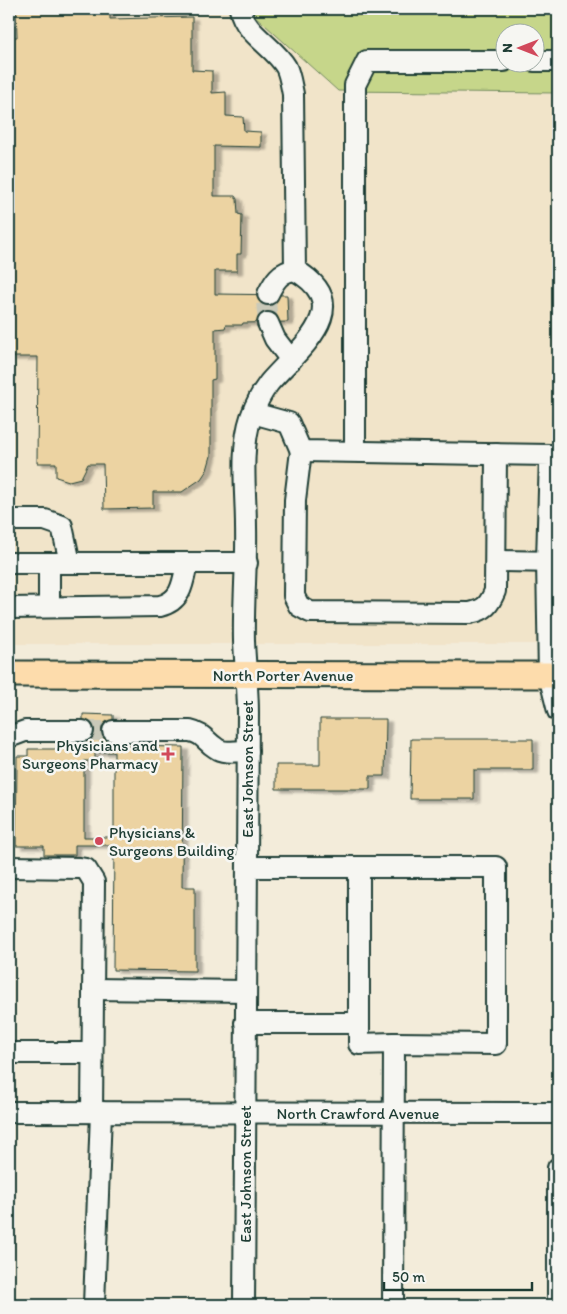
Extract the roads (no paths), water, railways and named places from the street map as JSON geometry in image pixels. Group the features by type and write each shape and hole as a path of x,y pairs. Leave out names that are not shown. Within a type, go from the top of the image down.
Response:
{"main road":[{"name":"North Porter Avenue","path":"9,674 553,675"}],"street":[{"path":"240,9 249,27 286,66 293,94 295,270 282,274 273,283 268,294"},
{"path":"355,452 355,86 367,61 494,61"},
{"path":"544,61 558,61"},
{"name":"East Johnson Street","path":"244,1305 248,751 248,675 244,640 247,563 246,451 253,413 267,385 313,336 320,323 322,302 311,279 295,270"},
{"path":"268,323 275,338 291,360"},
{"path":"253,413 289,423 301,451 295,500 294,596 299,606 310,612 470,613 482,611 490,604 495,591 496,454"},
{"path":"301,451 554,455 553,675 558,711"},
{"path":"9,520 45,520 62,526 70,563"},
{"path":"496,561 553,562"},
{"path":"9,563 247,563"},
{"path":"49,563 49,607"},
{"path":"9,608 160,606 171,604 181,591 187,563"},
{"path":"9,737 25,731 83,731"},
{"path":"113,731 195,732 200,733 222,751 248,751"},
{"path":"9,867 86,869 94,882 92,1053 96,1112 94,1305"},
{"path":"247,867 359,867 496,867 496,1044 359,1044 359,867"},
{"path":"93,989 246,991"},
{"path":"245,1023 359,1023"},
{"path":"393,1305 394,1043"},
{"path":"9,1053 92,1053"},
{"name":"North Crawford Avenue","path":"9,1112 558,1113"},
{"path":"558,1168 558,1305"}],"tunnel":[{"path":"268,294 266,301 268,323"},
{"path":"83,731 113,731"}],"place":[{"name":"Physicians and Surgeons Pharmacy","path":"168,754"},
{"name":"Physicians & Surgeons Building","path":"99,841"}]}
